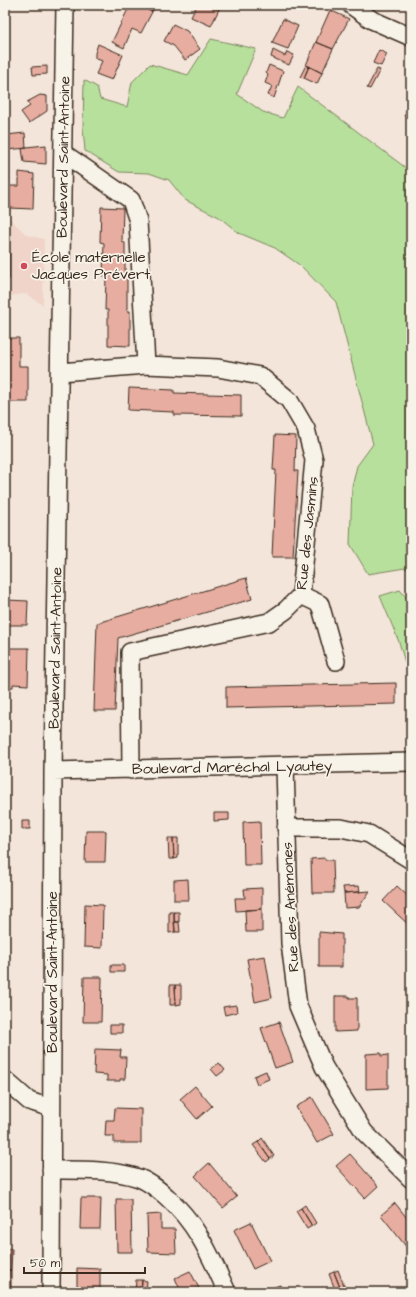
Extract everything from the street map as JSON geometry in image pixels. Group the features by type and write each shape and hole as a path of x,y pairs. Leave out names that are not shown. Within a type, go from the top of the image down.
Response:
{"street":[{"name":"Boulevard Saint-Antoine","path":"51,1292 53,771 66,5"},
{"path":"351,5 372,20 411,37"},
{"path":"63,153 131,200 138,221 146,365"},
{"name":"Rue des Jasmins","path":"60,372 146,365 218,368 260,376 289,400 306,429 314,460 301,595 286,610 269,622 130,652 131,770"},
{"path":"301,595 320,604 336,661"},
{"name":"Boulevard Maréchal Lyautey","path":"53,771 411,762"},
{"name":"Rue des Anémones","path":"285,766 290,943 298,1006 324,1067 364,1132 411,1179"},
{"path":"286,828 341,828 369,834 411,860"},
{"path":"5,1080 29,1101 51,1108"},
{"path":"51,1170 107,1171 140,1179 158,1189 183,1212 196,1229 227,1292"}],"shaded area":[{"name":"École maternelle Jacques Prévert","path":"5,210 12,221 27,235 44,239 43,305 26,294 5,296"}],"green space":[{"path":"211,39 256,49 237,94 263,112 283,118 298,87 410,171 407,197 411,199 411,571 405,568 368,574 350,544 352,487 357,466 373,444 336,302 301,266 275,248 239,233 219,217 185,200 169,180 149,173 119,172 85,151 83,128 84,80 97,87 100,99 127,107 132,82 150,64 188,75"},
{"path":"400,590 411,603 411,683 399,642 380,596"}],"building":[{"path":"130,5 138,5 152,12 141,33 132,29 124,48 112,42"},
{"path":"138,5 155,5 152,12"},
{"path":"197,5 221,5 211,26 191,17"},
{"path":"330,10 349,19 333,49 316,42"},
{"path":"283,19 298,26 288,49 272,43"},
{"path":"173,24 187,31 200,49 185,60 174,46 164,41"},
{"path":"316,42 333,49 322,73 306,65"},
{"path":"98,44 123,55 112,80 96,74 102,61 95,58"},
{"path":"273,50 285,56 287,52 294,55 289,65 271,57"},
{"path":"379,50 387,54 381,66 373,63"},
{"path":"269,65 283,71 274,98 268,95 272,86 265,83"},
{"path":"306,65 309,66 304,78 300,77"},
{"path":"47,66 47,74 33,75 32,67"},
{"path":"309,66 322,73 317,84 304,78"},
{"path":"377,69 380,70 370,89 367,88"},
{"path":"40,95 47,96 47,111 29,123 21,112 30,106 27,102"},
{"path":"411,100 411,119 404,116"},
{"path":"25,133 26,148 7,150 6,135"},
{"path":"46,145 46,164 24,162 22,149 26,147"},
{"path":"19,172 34,174 33,209 10,208 9,186 19,186"},
{"path":"101,207 123,208 122,242 125,243 127,311 130,311 130,346 108,345 108,310 105,310 106,276 103,276 104,243 100,242"},
{"path":"5,253 9,253 9,279 5,279"},
{"path":"5,338 19,338 19,366 28,366 28,402 5,402"},
{"path":"129,388 174,390 174,393 241,395 241,416 174,415 174,412 128,410"},
{"path":"275,435 296,436 295,471 298,471 293,557 272,557 276,470 273,470"},
{"path":"246,578 252,599 118,638 115,711 94,711 97,623"},
{"path":"7,600 28,601 27,625 6,625"},
{"path":"6,648 29,648 28,685 13,684 13,687 6,688"},
{"path":"396,683 396,704 226,708 226,687"},
{"path":"214,813 229,813 229,820 214,821"},
{"path":"22,821 30,821 30,829 22,829"},
{"path":"260,821 261,865 244,865 243,822"},
{"path":"86,831 106,831 105,862 85,862"},
{"path":"168,838 173,838 174,859 169,859"},
{"path":"173,838 178,838 178,858 174,859"},
{"path":"325,858 325,860 333,860 334,893 312,893 311,859"},
{"path":"188,879 189,900 174,900 174,880"},
{"path":"359,886 360,892 344,893 343,887"},
{"path":"397,886 411,899 411,927 383,901"},
{"path":"262,888 262,909 236,911 235,898 245,898 244,889"},
{"path":"370,891 359,907 345,908 344,893"},
{"path":"85,904 103,905 102,948 84,947"},
{"path":"262,909 262,932 246,932 245,910"},
{"path":"169,912 174,912 175,932 169,933"},
{"path":"174,912 179,912 179,922 174,922"},
{"path":"174,922 179,922 180,932 175,932"},
{"path":"319,932 342,934 342,967 319,967"},
{"path":"265,956 272,998 255,1002 247,959"},
{"path":"111,965 124,965 124,972 111,972"},
{"path":"84,977 102,977 101,1022 83,1022"},
{"path":"170,985 175,985 176,1005 170,1005"},
{"path":"175,985 181,985 181,1004 176,1005"},
{"path":"335,996 349,996 349,998 357,998 357,1031 335,1032"},
{"path":"236,1005 237,1012 225,1015 223,1007"},
{"path":"279,1022 293,1062 275,1068 261,1028"},
{"path":"110,1025 122,1025 122,1033 110,1033"},
{"path":"95,1049 121,1050 120,1057 126,1057 125,1079 120,1079 120,1081 107,1081 107,1075 94,1074"},
{"path":"381,1053 381,1056 388,1055 388,1088 366,1089 366,1054"},
{"path":"219,1063 225,1070 217,1076 211,1069"},
{"path":"266,1071 269,1079 257,1084 254,1076"},
{"path":"195,1086 212,1106 197,1119 180,1099"},
{"path":"312,1097 334,1134 317,1143 296,1107"},
{"path":"115,1108 141,1109 141,1143 114,1143 114,1136 105,1136 106,1120 114,1120"},
{"path":"262,1138 274,1156 270,1159 258,1142"},
{"path":"258,1142 270,1159 266,1162 253,1145"},
{"path":"350,1154 378,1186 365,1198 336,1166"},
{"path":"209,1163 237,1197 223,1208 195,1176"},
{"path":"81,1198 101,1198 100,1229 80,1229"},
{"path":"116,1199 131,1199 132,1252 117,1252"},
{"path":"395,1203 411,1223 411,1247 408,1249 381,1215"},
{"path":"305,1205 316,1223 312,1226 301,1208"},
{"path":"301,1208 312,1226 307,1229 296,1211"},
{"path":"161,1214 161,1229 175,1229 176,1253 148,1252 147,1215"},
{"path":"251,1222 270,1261 253,1269 234,1230"},
{"path":"5,1249 12,1249 11,1270 5,1270"},
{"path":"77,1268 100,1269 100,1292 77,1292"},
{"path":"5,1270 11,1270 11,1292 5,1292"},
{"path":"338,1270 345,1288 341,1290 334,1272"},
{"path":"190,1271 201,1292 181,1292 175,1278"},
{"path":"334,1272 341,1290 336,1292 329,1274"},
{"path":"136,1280 142,1280 141,1292 135,1292"},
{"path":"142,1280 147,1281 146,1292 141,1292"},
{"path":"280,1285 283,1292 263,1292 263,1291"}],"place":[{"name":"École maternelle Jacques Prévert","path":"24,266"}]}
